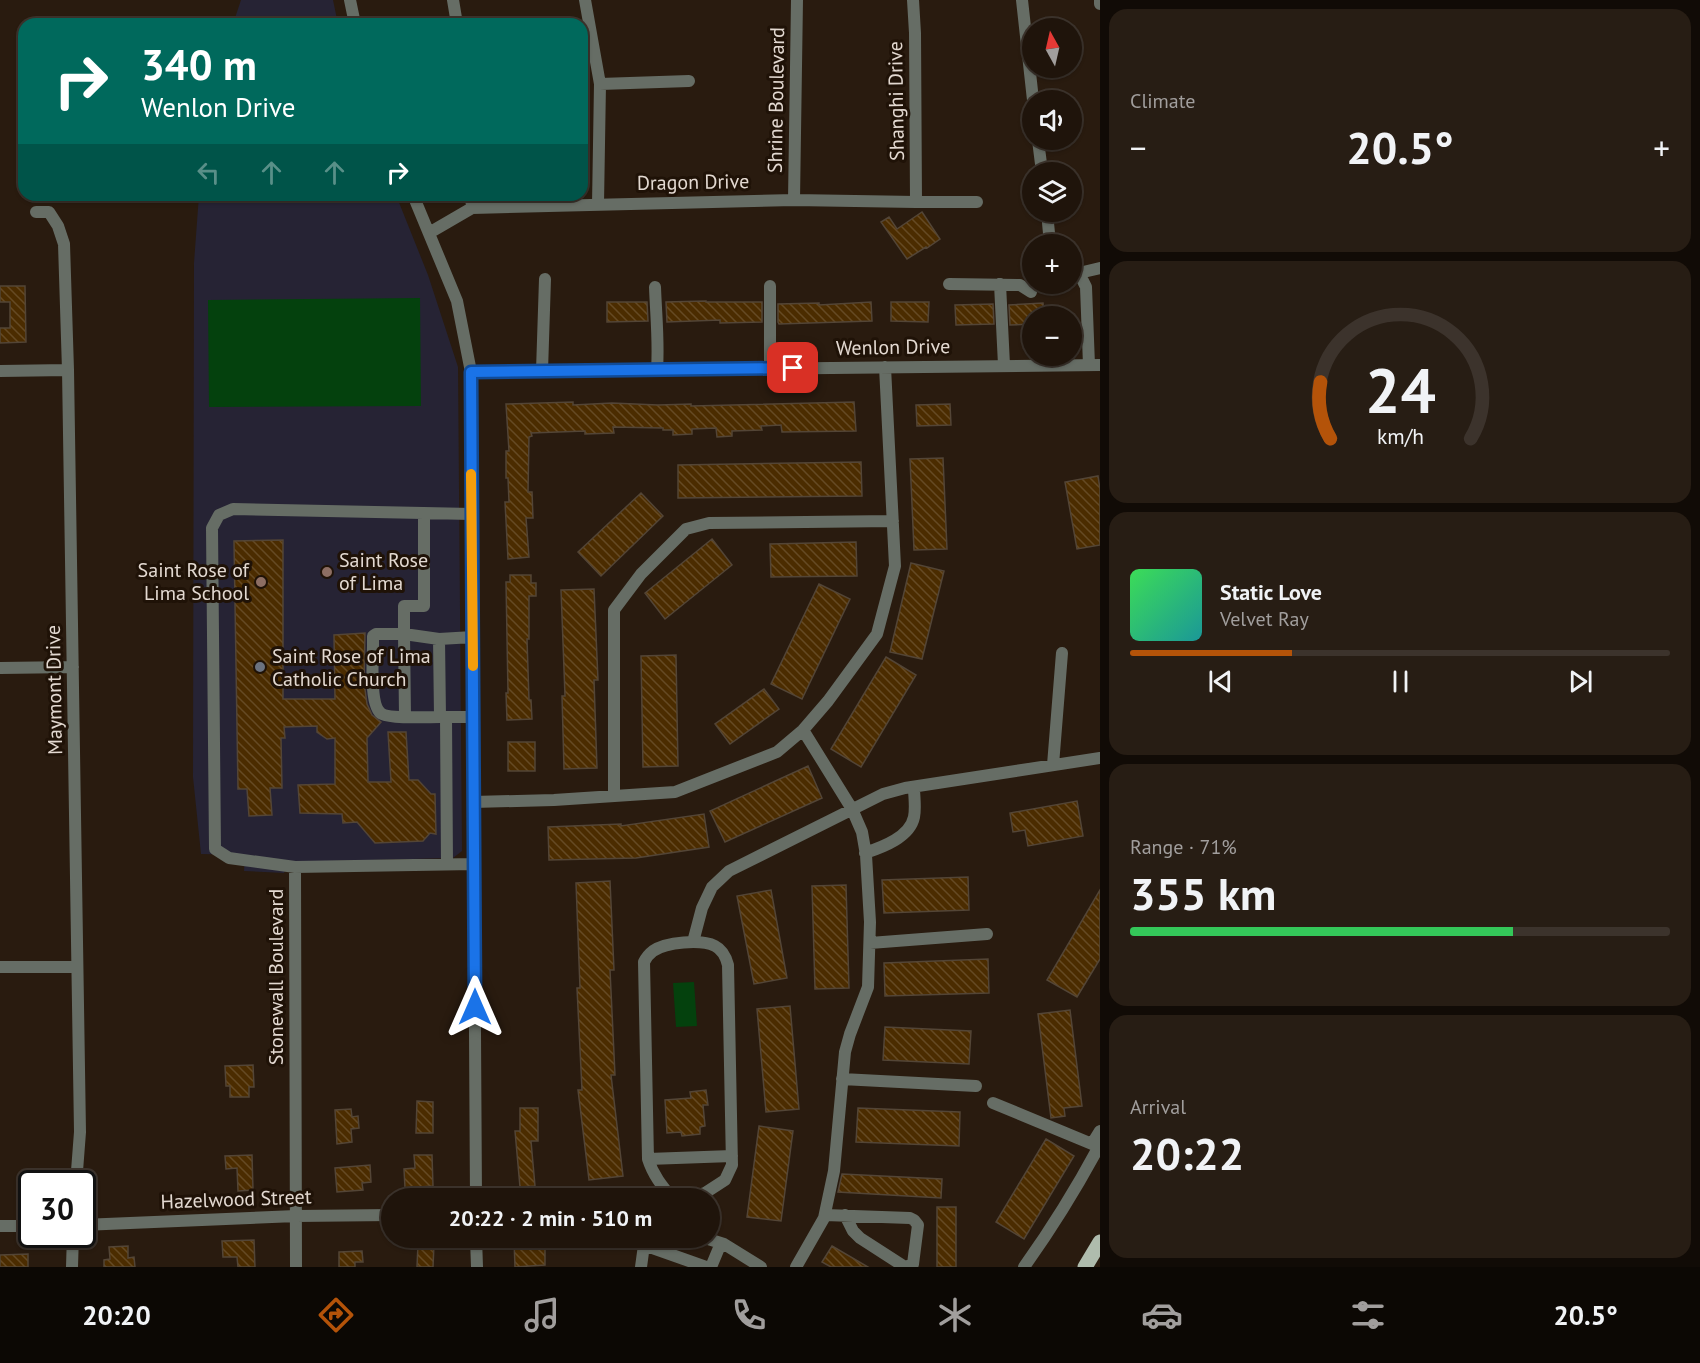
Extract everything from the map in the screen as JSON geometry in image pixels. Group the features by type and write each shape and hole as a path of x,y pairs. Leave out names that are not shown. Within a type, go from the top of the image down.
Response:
{"main road":[{"path":"1084,1267 1100,1242"}],"street":[{"path":"350,0 353,18"},
{"path":"453,0 456,18"},
{"path":"585,0 600,84 598,204"},
{"name":"Shrine Boulevard","path":"794,200 797,0"},
{"name":"Shanghi Drive","path":"913,0 916,202"},
{"path":"1022,0 1033,90"},
{"path":"600,84 689,81"},
{"name":"Dragon Drive","path":"472,208 794,200 977,202"},
{"path":"416,201 457,301 471,372 476,1188"},
{"path":"429,233 472,208 471,201"},
{"name":"Maymont Drive","path":"36,212 49,212 58,226 64,244 80,1132 77,1170"},
{"path":"1082,269 1100,268"},
{"path":"542,371 545,279"},
{"path":"1082,281 1086,287 1094,365"},
{"path":"949,284 1022,286"},
{"path":"1000,284 1000,324 1004,365"},
{"path":"770,286 770,369"},
{"path":"655,287 657,370"},
{"name":"Wenlon Drive","path":"471,372 1094,365"},
{"path":"473,802 675,792 777,752 803,730 828,701 877,634 895,566 885,367"},
{"path":"0,371 68,370"},
{"path":"295,867 230,858 215,849 212,528 219,515 233,509 472,514"},
{"path":"405,716 404,606 424,606 424,513"},
{"path":"614,796 614,610 641,574 686,529 709,523 893,521"},
{"path":"473,637 439,639 404,634 376,634 373,636 374,699 380,713 389,716 473,717"},
{"path":"439,639 447,864"},
{"path":"1053,765 1062,652"},
{"path":"0,668 73,666"},
{"path":"796,1267 825,1215 834,1171 845,1052 868,987 870,943 866,853 861,832 852,809 803,730"},
{"path":"693,942 702,908 712,887 729,871 883,794 914,787 1100,758"},
{"path":"866,853 887,846 904,833 914,818 914,787"},
{"name":"Stonewall Boulevard","path":"296,1267 295,867 474,864"},
{"path":"870,943 987,934"},
{"path":"665,1188 651,1169 648,1159 644,962 654,950 667,945 693,942 717,946 725,955 728,965 732,1165 725,1180 713,1188"},
{"path":"0,967 76,967"},
{"path":"842,1079 976,1086"},
{"path":"993,1103 1097,1147"},
{"path":"1024,1267 1076,1189 1097,1147 1100,1131"},
{"path":"648,1159 732,1156"},
{"name":"Hazelwood Street","path":"96,1224 296,1216 381,1215"},
{"path":"825,1215 845,1215 910,1218 914,1220 918,1226 913,1264 905,1267 860,1238 853,1231 845,1215"},
{"path":"0,1226 18,1226"},
{"path":"711,1267 721,1243 761,1267"},
{"path":"641,1267 644,1245 706,1267"},
{"path":"72,1267 73,1248"},
{"path":"476,1248 477,1267"}],"shaded area":[{"path":"241,0 333,0 337,18 235,18"},
{"name":"Saint Rose of Lima","path":"199,201 398,201 428,275 458,367 462,851 453,858 289,862 284,873 244,871 245,855 201,854 193,777 194,263"}],"green space":[{"path":"420,298 421,406 209,407 208,300"},
{"path":"694,982 697,1026 676,1027 673,983"}],"building":[{"path":"922,212 940,239 907,259 881,222 889,217 897,229"},
{"path":"0,286 25,286 26,342 0,343 0,328 10,328 10,302 0,302"},
{"path":"607,302 647,302 648,321 607,322"},
{"path":"666,302 762,302 762,322 720,323 720,320 667,322"},
{"path":"871,302 872,321 779,324 778,322 778,304 819,303 819,305"},
{"path":"891,302 929,302 928,322 891,321"},
{"path":"1043,303 1043,306 1022,306 1022,324 1010,325 1009,305"},
{"path":"993,304 994,324 956,325 955,305"},
{"path":"573,402 573,405 612,403 691,404 691,406 854,402 856,431 782,432 781,425 761,426 762,430 732,431 732,436 717,437 716,428 692,429 692,434 673,435 673,430 663,430 663,428 613,427 614,433 585,434 585,431 531,433 528,492 532,492 533,518 526,518 529,557 508,559 505,502 509,502 506,451 509,451 506,404"},
{"path":"950,404 951,425 917,426 916,405"},
{"path":"943,458 947,549 914,550 910,459"},
{"path":"861,462 862,496 678,498 678,465"},
{"path":"1098,476 1100,545 1077,549 1065,482"},
{"path":"641,493 663,516 601,576 578,552"},
{"path":"712,539 732,565 665,619 645,593"},
{"name":"Saint Rose of Lima Catholic Church","path":"283,540 283,699 335,699 334,635 365,633 364,682 367,704 372,715 381,722 367,738 368,782 391,782 388,732 406,732 409,780 418,780 431,794 435,794 436,834 430,833 423,841 375,843 357,822 343,823 342,814 300,813 298,785 335,784 335,738 327,739 317,732 317,726 284,727 285,738 281,738 282,788 270,788 272,815 249,816 247,789 238,789 234,541"},
{"path":"856,542 857,576 771,577 770,544"},
{"path":"911,563 944,571 922,659 890,652"},
{"path":"510,575 531,575 531,583 536,583 536,596 529,596 529,639 527,639 529,700 531,700 532,719 507,720 506,582 510,582"},
{"path":"819,584 850,599 802,699 771,684"},
{"path":"594,589 598,680 594,680 597,768 564,769 562,696 565,696 561,590"},
{"path":"676,655 678,766 643,767 641,656"},
{"path":"886,657 916,675 861,767 831,749"},
{"path":"764,689 779,709 730,744 715,724"},
{"path":"508,742 535,742 535,771 508,771"},
{"path":"808,766 822,798 725,842 710,811"},
{"path":"1077,801 1083,836 1028,846 1025,830 1013,832 1010,813"},
{"path":"704,814 709,847 636,858 549,860 548,827 621,824 621,826"},
{"path":"968,877 969,910 884,913 882,880"},
{"path":"610,881 614,970 610,970 615,1075 611,1075 623,1176 589,1180 578,1090 582,1090 577,988 580,988 576,883"},
{"path":"846,885 849,988 815,989 812,886"},
{"path":"771,890 787,978 754,984 737,896"},
{"path":"1100,890 1100,959 1077,997 1047,980"},
{"path":"988,959 989,993 885,996 884,963"},
{"path":"790,1006 799,1109 766,1112 757,1009"},
{"path":"1070,1010 1082,1106 1064,1108 1065,1116 1051,1118 1038,1014"},
{"path":"885,1027 971,1031 969,1064 883,1060"},
{"path":"253,1065 254,1087 249,1087 249,1097 230,1097 230,1086 226,1086 225,1066"},
{"path":"706,1090 708,1105 703,1105 705,1126 700,1127 700,1134 682,1136 681,1132 667,1133 665,1100 691,1098 690,1092"},
{"path":"417,1101 433,1102 433,1133 416,1133"},
{"path":"520,1108 538,1108 538,1141 531,1141 535,1186 520,1187 515,1131 520,1131"},
{"path":"858,1108 960,1112 959,1146 856,1142"},
{"path":"351,1109 352,1117 358,1116 359,1128 351,1129 352,1142 337,1144 335,1110"},
{"path":"759,1126 793,1131 781,1221 747,1217"},
{"path":"1046,1139 1074,1156 1024,1239 996,1222"},
{"path":"252,1155 253,1190 238,1191 237,1168 226,1169 225,1156"},
{"path":"414,1155 432,1155 433,1186 405,1188 404,1169 415,1168"},
{"path":"370,1165 371,1182 362,1183 363,1190 337,1192 335,1168"},
{"path":"842,1174 942,1179 941,1198 838,1192"},
{"path":"937,1207 956,1207 956,1267 937,1267"},
{"path":"254,1240 255,1267 238,1267 237,1257 223,1257 222,1241"},
{"path":"128,1246 128,1258 134,1257 135,1267 104,1267 104,1260 110,1259 109,1247"},
{"path":"832,1246 868,1267 831,1267 822,1262"},
{"path":"418,1248 434,1248 433,1267 417,1267"},
{"path":"514,1248 545,1248 545,1265 515,1267"},
{"path":"362,1251 363,1262 355,1262 355,1267 339,1267 339,1252"},
{"path":"28,1254 28,1267 0,1267 0,1255"}],"slow traffic":[{"path":"471,474 473,666"}],"place":[{"name":"Saint Rose of Lima","path":"327,572"},
{"name":"Saint Rose of Lima School","path":"261,582"},
{"name":"Saint Rose of Lima Catholic Church","path":"260,667"}],"route":[{"path":"475,1007 471,372 793,368"}]}
